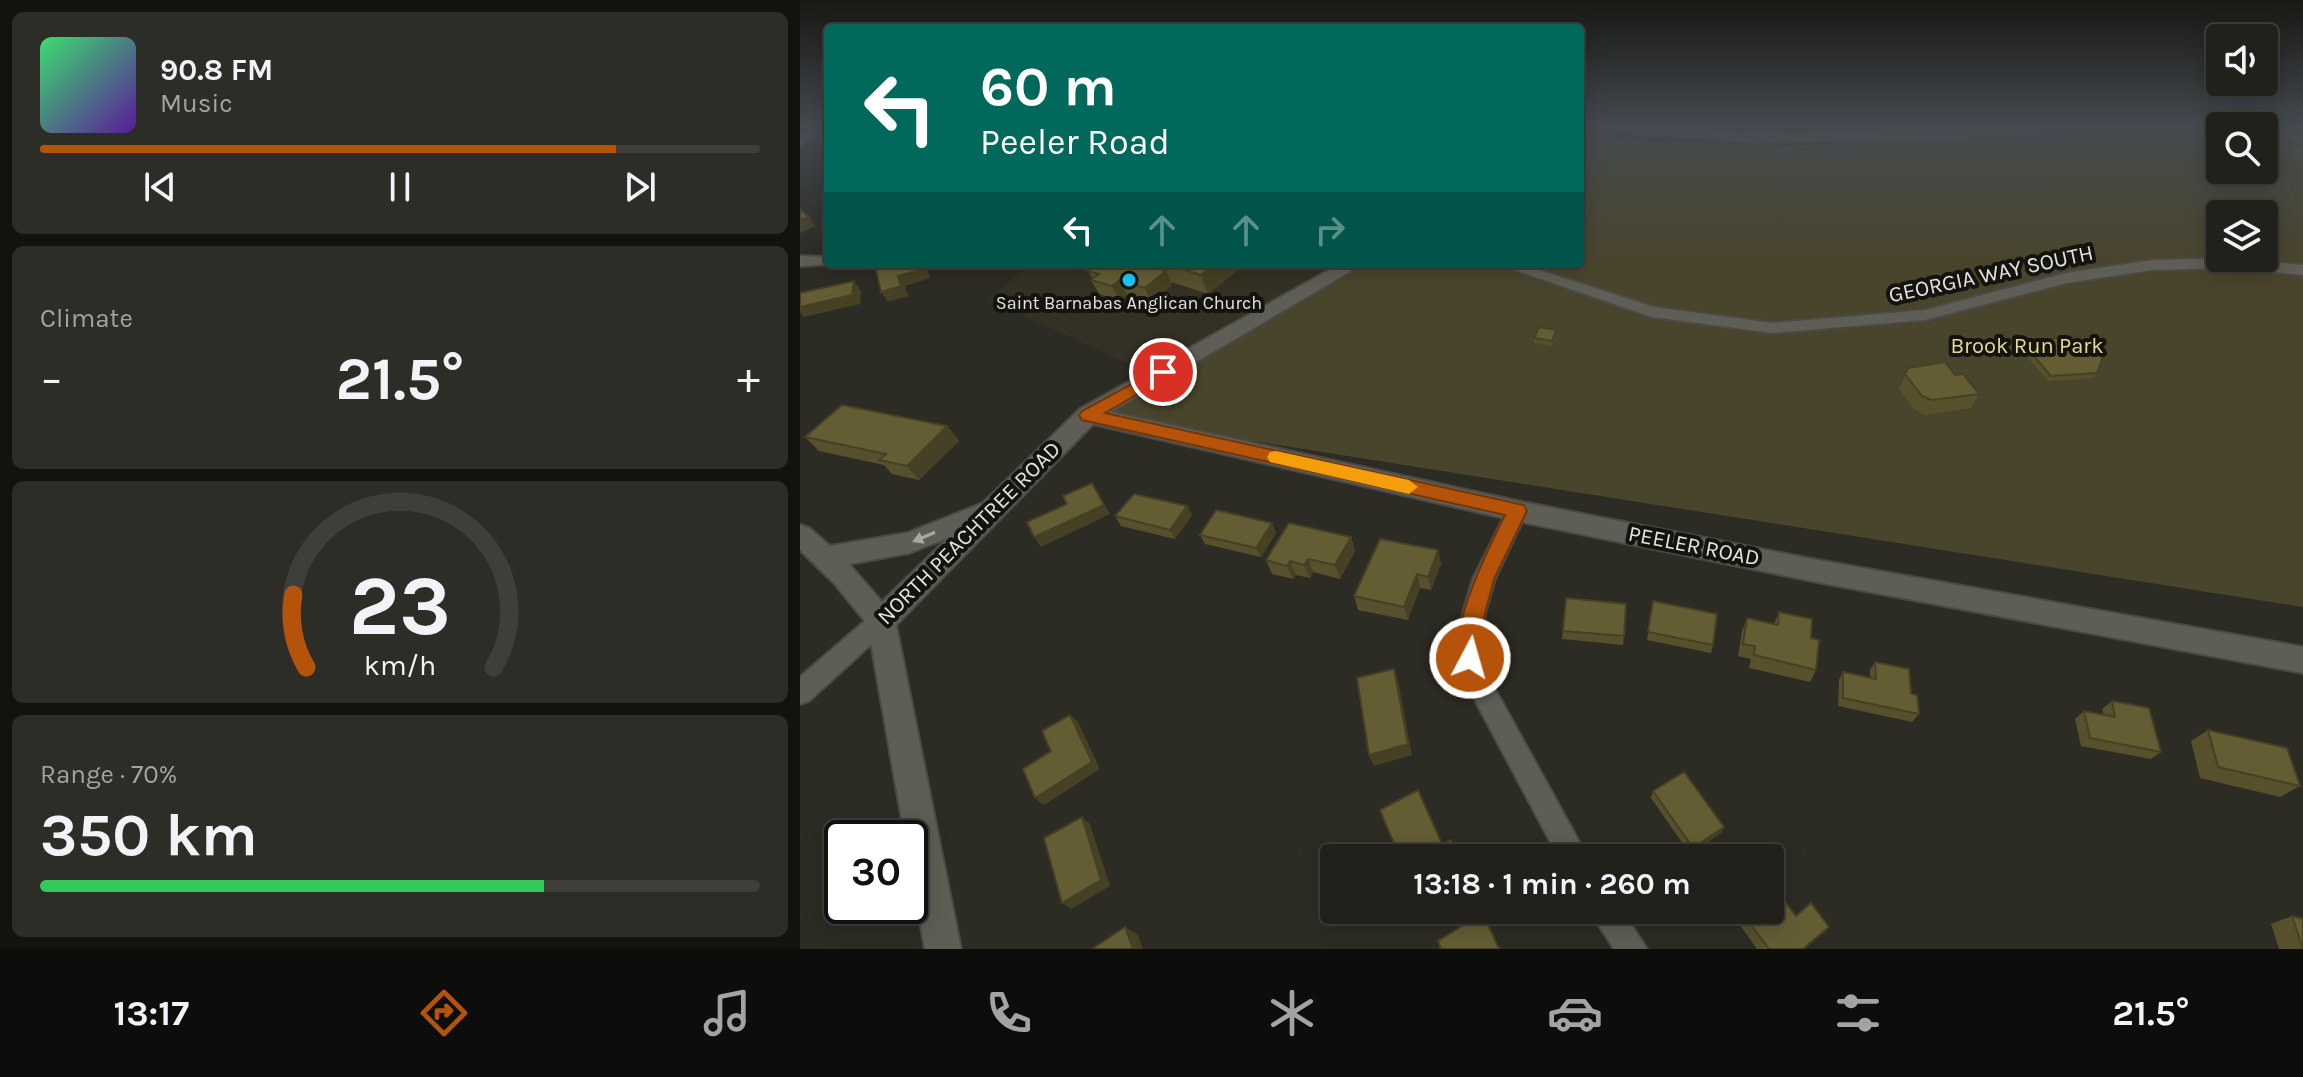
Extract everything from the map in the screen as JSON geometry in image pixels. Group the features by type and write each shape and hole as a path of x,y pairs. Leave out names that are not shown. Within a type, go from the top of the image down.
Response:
{"street":[{"path":"800,261 824,262"},
{"name":"GEORGIA WAY SOUTH","path":"1517,268 1652,312 1773,328 1925,315 2066,278 2152,265 2228,263 2303,270"},
{"name":"NORTH PEACHTREE ROAD","path":"800,693 881,621 1088,415 1347,268"},
{"name":"PEELER ROAD","path":"1088,415 1517,511 1812,570 2303,660"},
{"path":"828,557 909,543 996,507"},
{"path":"1517,511 1484,579 1474,613 1470,658 1492,709 1566,844"},
{"path":"800,535 828,557 858,588 881,621 943,949"},
{"path":"1614,924 1632,949"}],"shaded area":[{"path":"1026,268 1337,268 1143,371 988,299"}],"green space":[{"name":"Brook Run Park","path":"1584,170 2206,170 2206,184 2278,184 2278,170 2303,170 2303,607 1088,415 1341,268 1584,268"}],"building":[{"path":"800,209 809,217 800,220"},
{"path":"1092,268 1156,268 1166,271 1145,288 1120,280 1112,286 1091,280 1099,274 1088,271"},
{"path":"1179,268 1210,268 1201,275"},
{"path":"923,269 898,276 901,286 881,292 876,270"},
{"path":"854,281 852,295 800,307 800,293"},
{"path":"1539,327 1556,330 1552,341 1534,338"},
{"path":"2093,336 2105,351 2097,373 2051,376 2021,341"},
{"path":"1945,362 1955,375 1963,374 1979,394 1932,400 1922,396 1905,374 1908,368"},
{"path":"842,405 947,426 907,466 879,460 886,454 805,437"},
{"path":"1092,483 1104,505 1034,537 1027,522 1067,504 1063,496"},
{"path":"1134,494 1187,506 1170,530 1115,516"},
{"path":"1216,510 1272,523 1256,548 1200,535"},
{"path":"1289,523 1351,537 1335,565 1308,559 1304,565 1290,561 1287,566 1266,560"},
{"path":"1380,539 1438,550 1428,577 1417,574 1404,607 1354,596"},
{"path":"1566,598 1626,604 1624,636 1563,631"},
{"path":"1653,601 1717,614 1713,645 1648,632"},
{"path":"1779,612 1812,619 1811,638 1819,640 1816,670 1754,655 1755,646 1743,644 1747,618 1778,625"},
{"path":"1875,662 1909,669 1911,694 1917,695 1919,714 1843,698 1843,672 1876,679"},
{"path":"1394,669 1408,744 1369,755 1357,678"},
{"path":"2112,701 2149,708 2161,752 2090,738 2084,711 2115,717"},
{"path":"1070,715 1092,762 1035,798 1023,769 1051,751 1042,731"},
{"path":"2208,730 2287,748 2300,786 2218,767"},
{"path":"1684,772 1724,827 1699,844 1690,844 1653,791"},
{"path":"1418,790 1442,844 1394,844 1380,810"},
{"path":"1082,817 1101,880 1062,903 1044,838"},
{"path":"1784,900 1796,916 1811,903 1829,927 1803,949 1769,949 1750,924 1784,924"},
{"path":"2292,916 2303,919 2303,949"},
{"path":"1465,924 1488,924 1499,949 1441,949 1438,941"},
{"path":"1125,927 1133,949 1092,949"}],"slow traffic":[{"path":"1276,457 1409,487"}],"place":[{"name":"Saint Barnabas Anglican Church","path":"1129,280"}],"route":[{"path":"1163,372 1088,415 1517,511 1484,579 1474,613 1470,658"}]}
